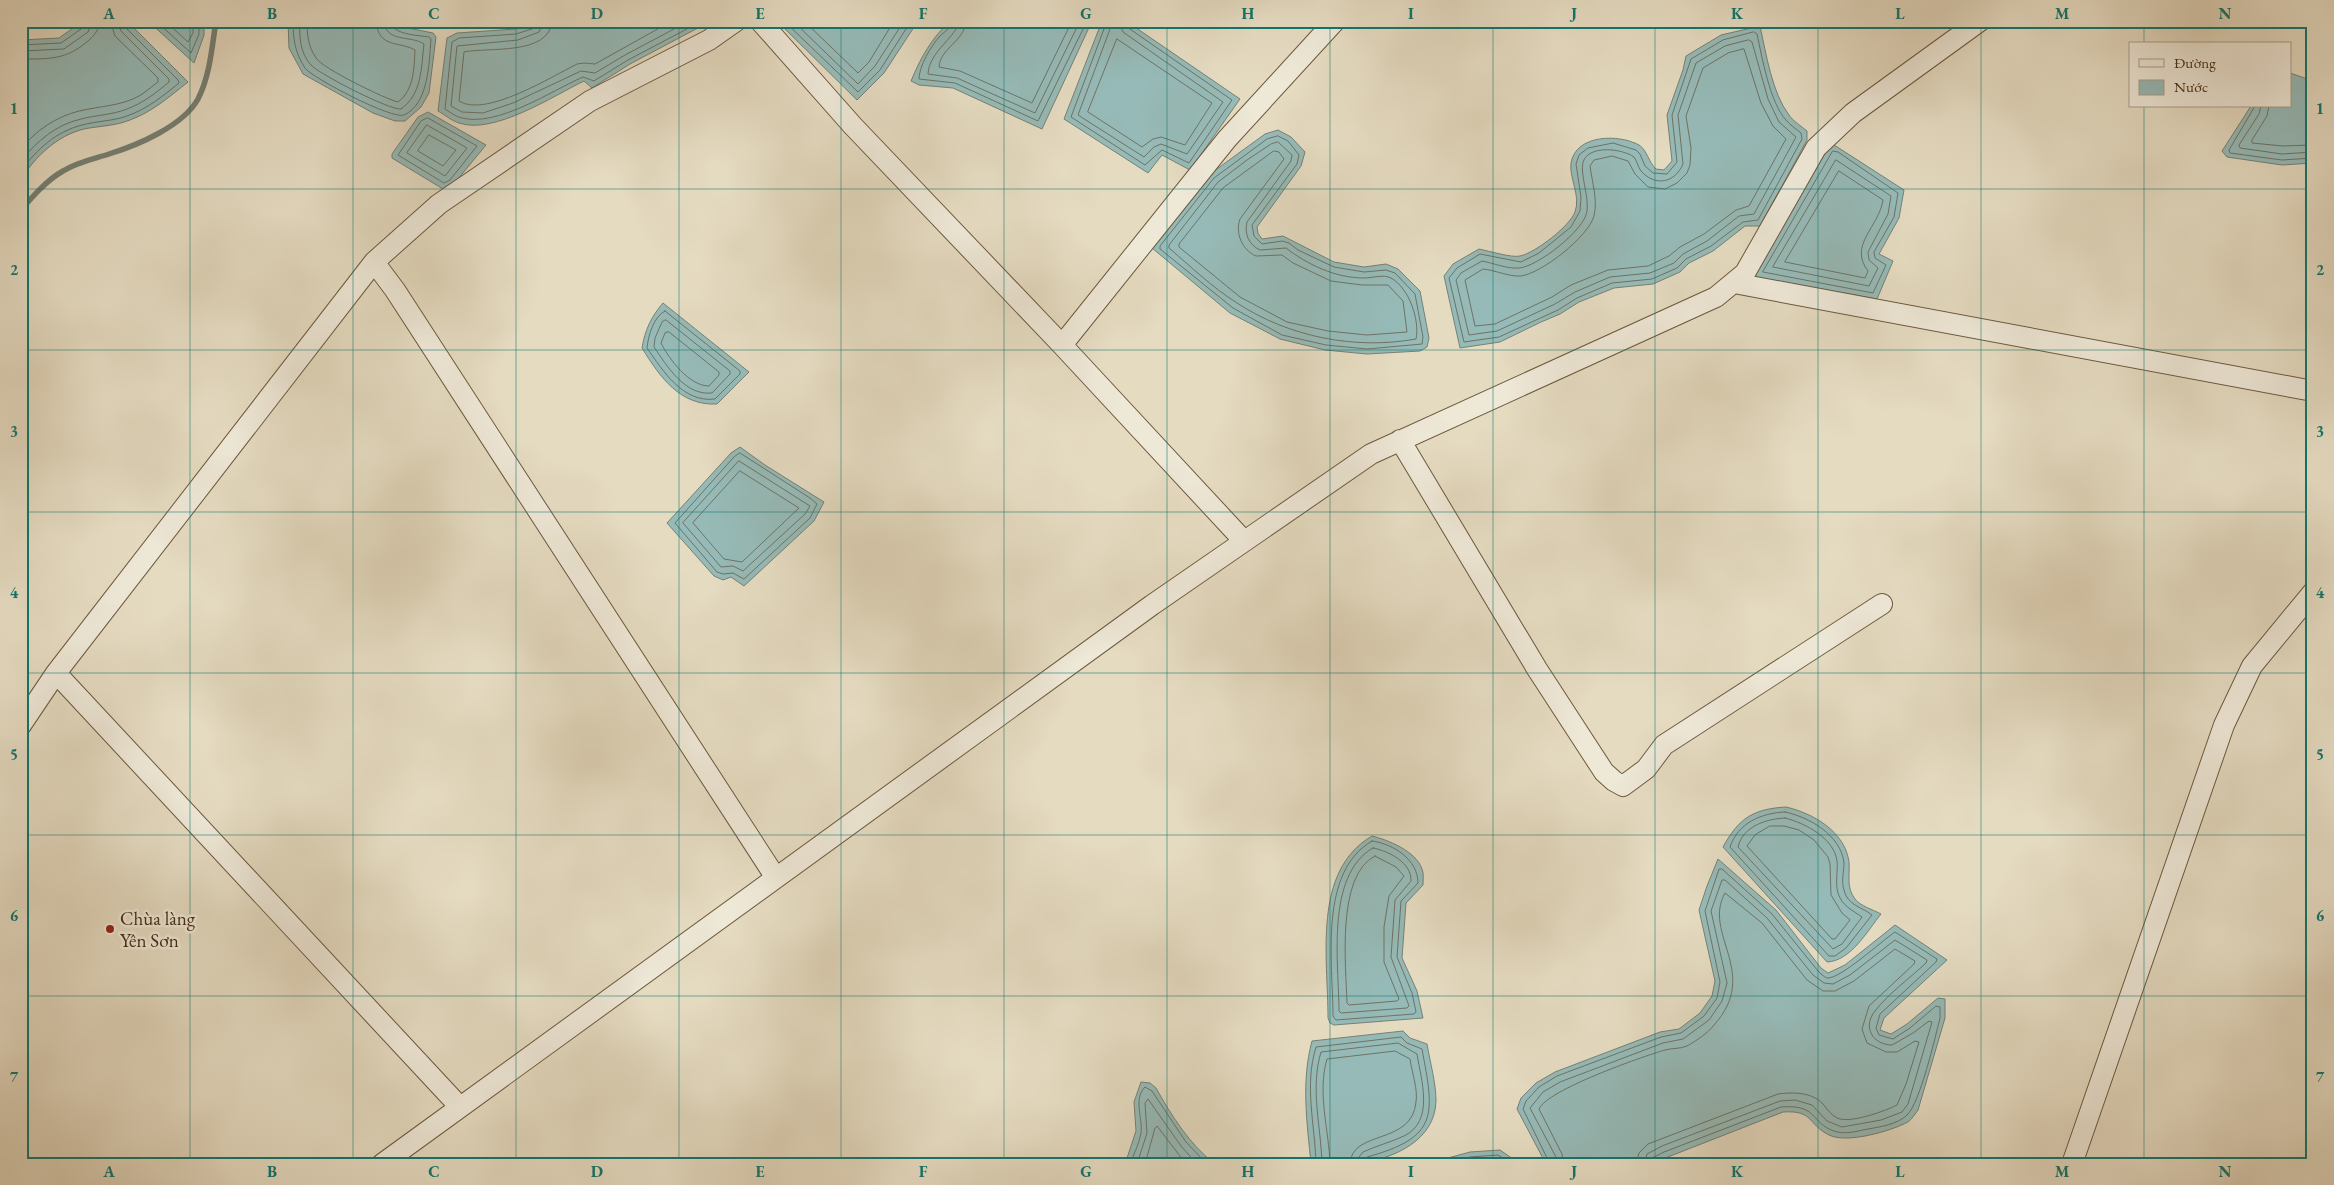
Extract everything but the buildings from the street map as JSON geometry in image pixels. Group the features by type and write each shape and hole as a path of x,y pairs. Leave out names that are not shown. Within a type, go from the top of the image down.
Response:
{"street":[{"path":"21,725 56,673 374,262 439,204 590,101 709,40 736,21"},
{"path":"760,21 853,126 1062,345 1244,541"},
{"path":"1062,345 1227,138 1336,21"},
{"path":"382,1164 1152,604 1371,454 1716,297 1745,273 1816,148 1853,113 1980,21"},
{"path":"374,262 396,290 776,878"},
{"path":"1734,283 2313,391"},
{"path":"1400,440 1542,676 1604,772 1623,786 1646,769 1664,745 1882,604"},
{"path":"2072,1164 2224,725 2252,666 2313,592"},
{"path":"56,673 460,1107"}],"water":[{"path":"83,21 127,21 188,82 160,104 138,117 119,124 74,132 56,142 34,162 21,178 21,40 59,38"},
{"path":"148,21 204,21 204,35 194,63"},
{"path":"288,21 393,21 398,26 433,33 436,37 429,93 421,107 405,121 395,121 373,113 303,74 289,48"},
{"path":"539,21 711,21 630,64 592,88 584,81 506,119 489,124 473,125 456,122 438,111 447,38 457,33 516,29"},
{"path":"777,21 918,21 884,73 857,100"},
{"path":"950,21 1092,21 1042,129 953,88 919,85 911,81 927,49"},
{"path":"1102,21 1126,21 1240,99 1190,170 1162,155 1148,173 1064,119"},
{"path":"1760,26 1770,72 1778,96 1791,117 1807,131 1807,140 1760,226 1745,226 1713,251 1689,263 1680,272 1653,284 1614,288 1579,302 1560,314 1500,342 1460,348 1444,276 1453,264 1479,249 1520,256 1534,250 1559,231 1572,218 1575,212 1577,200 1571,163 1575,153 1581,146 1589,142 1610,138 1631,141 1642,147 1656,169 1664,170 1672,161 1667,115 1686,56 1721,35"},
{"path":"2292,74 2313,81 2313,163 2282,165 2227,157 2222,151 2250,108 2292,108"},
{"path":"428,112 486,145 453,185 443,189 392,158 392,154 418,117"},
{"path":"1278,130 1291,137 1305,152 1301,166 1257,227 1262,239 1283,236 1334,262 1364,267 1386,264 1398,269 1420,291 1429,338 1427,347 1420,351 1367,354 1325,350 1280,339 1230,313 1152,248 1210,174 1265,134"},
{"path":"1831,143 1904,190 1899,218 1879,254 1893,261 1877,299 1754,277"},
{"path":"663,303 749,372 717,404 692,400 672,388 642,348 649,324"},
{"path":"740,447 824,502 814,521 744,586 731,577 723,580 714,576 667,523 731,453"},
{"path":"1786,807 1816,819 1834,833 1846,851 1849,862 1849,886 1852,895 1860,904 1881,914 1858,944 1851,951 1836,960 1827,962 1723,847 1735,829 1748,817 1764,810"},
{"path":"1372,836 1401,847 1414,857 1423,871 1423,885 1406,903 1402,958 1417,991 1423,1018 1334,1025 1330,1023 1328,1018 1326,969 1326,943 1332,893 1340,871 1353,851"},
{"path":"1718,859 1776,910 1821,968 1828,973 1845,965 1895,925 1947,960 1884,1018 1880,1030 1891,1034 1907,1024 1938,998 1945,999 1945,1018 1918,1110 1908,1122 1900,1126 1857,1137 1847,1138 1829,1135 1805,1115 1783,1112 1650,1164 1546,1164 1517,1109 1521,1098 1536,1083 1555,1072 1660,1032 1679,1029 1700,1013 1712,996 1715,981 1699,910"},
{"path":"1403,1031 1410,1038 1427,1044 1436,1094 1434,1115 1429,1126 1411,1145 1387,1157 1355,1164 1311,1164 1306,1087 1312,1041"},
{"path":"1141,1082 1150,1083 1156,1088 1182,1129 1197,1148 1215,1164 1125,1164 1136,1131 1134,1102"},
{"path":"1500,1150 1520,1164 1426,1164 1470,1152"}],"waterway":[{"path":"21,210 46,184 68,168 146,140 182,118 191,109 202,90 210,61 216,21"}],"place":[{"name":"Chùa làng Yên Sơn","path":"110,929"}]}
